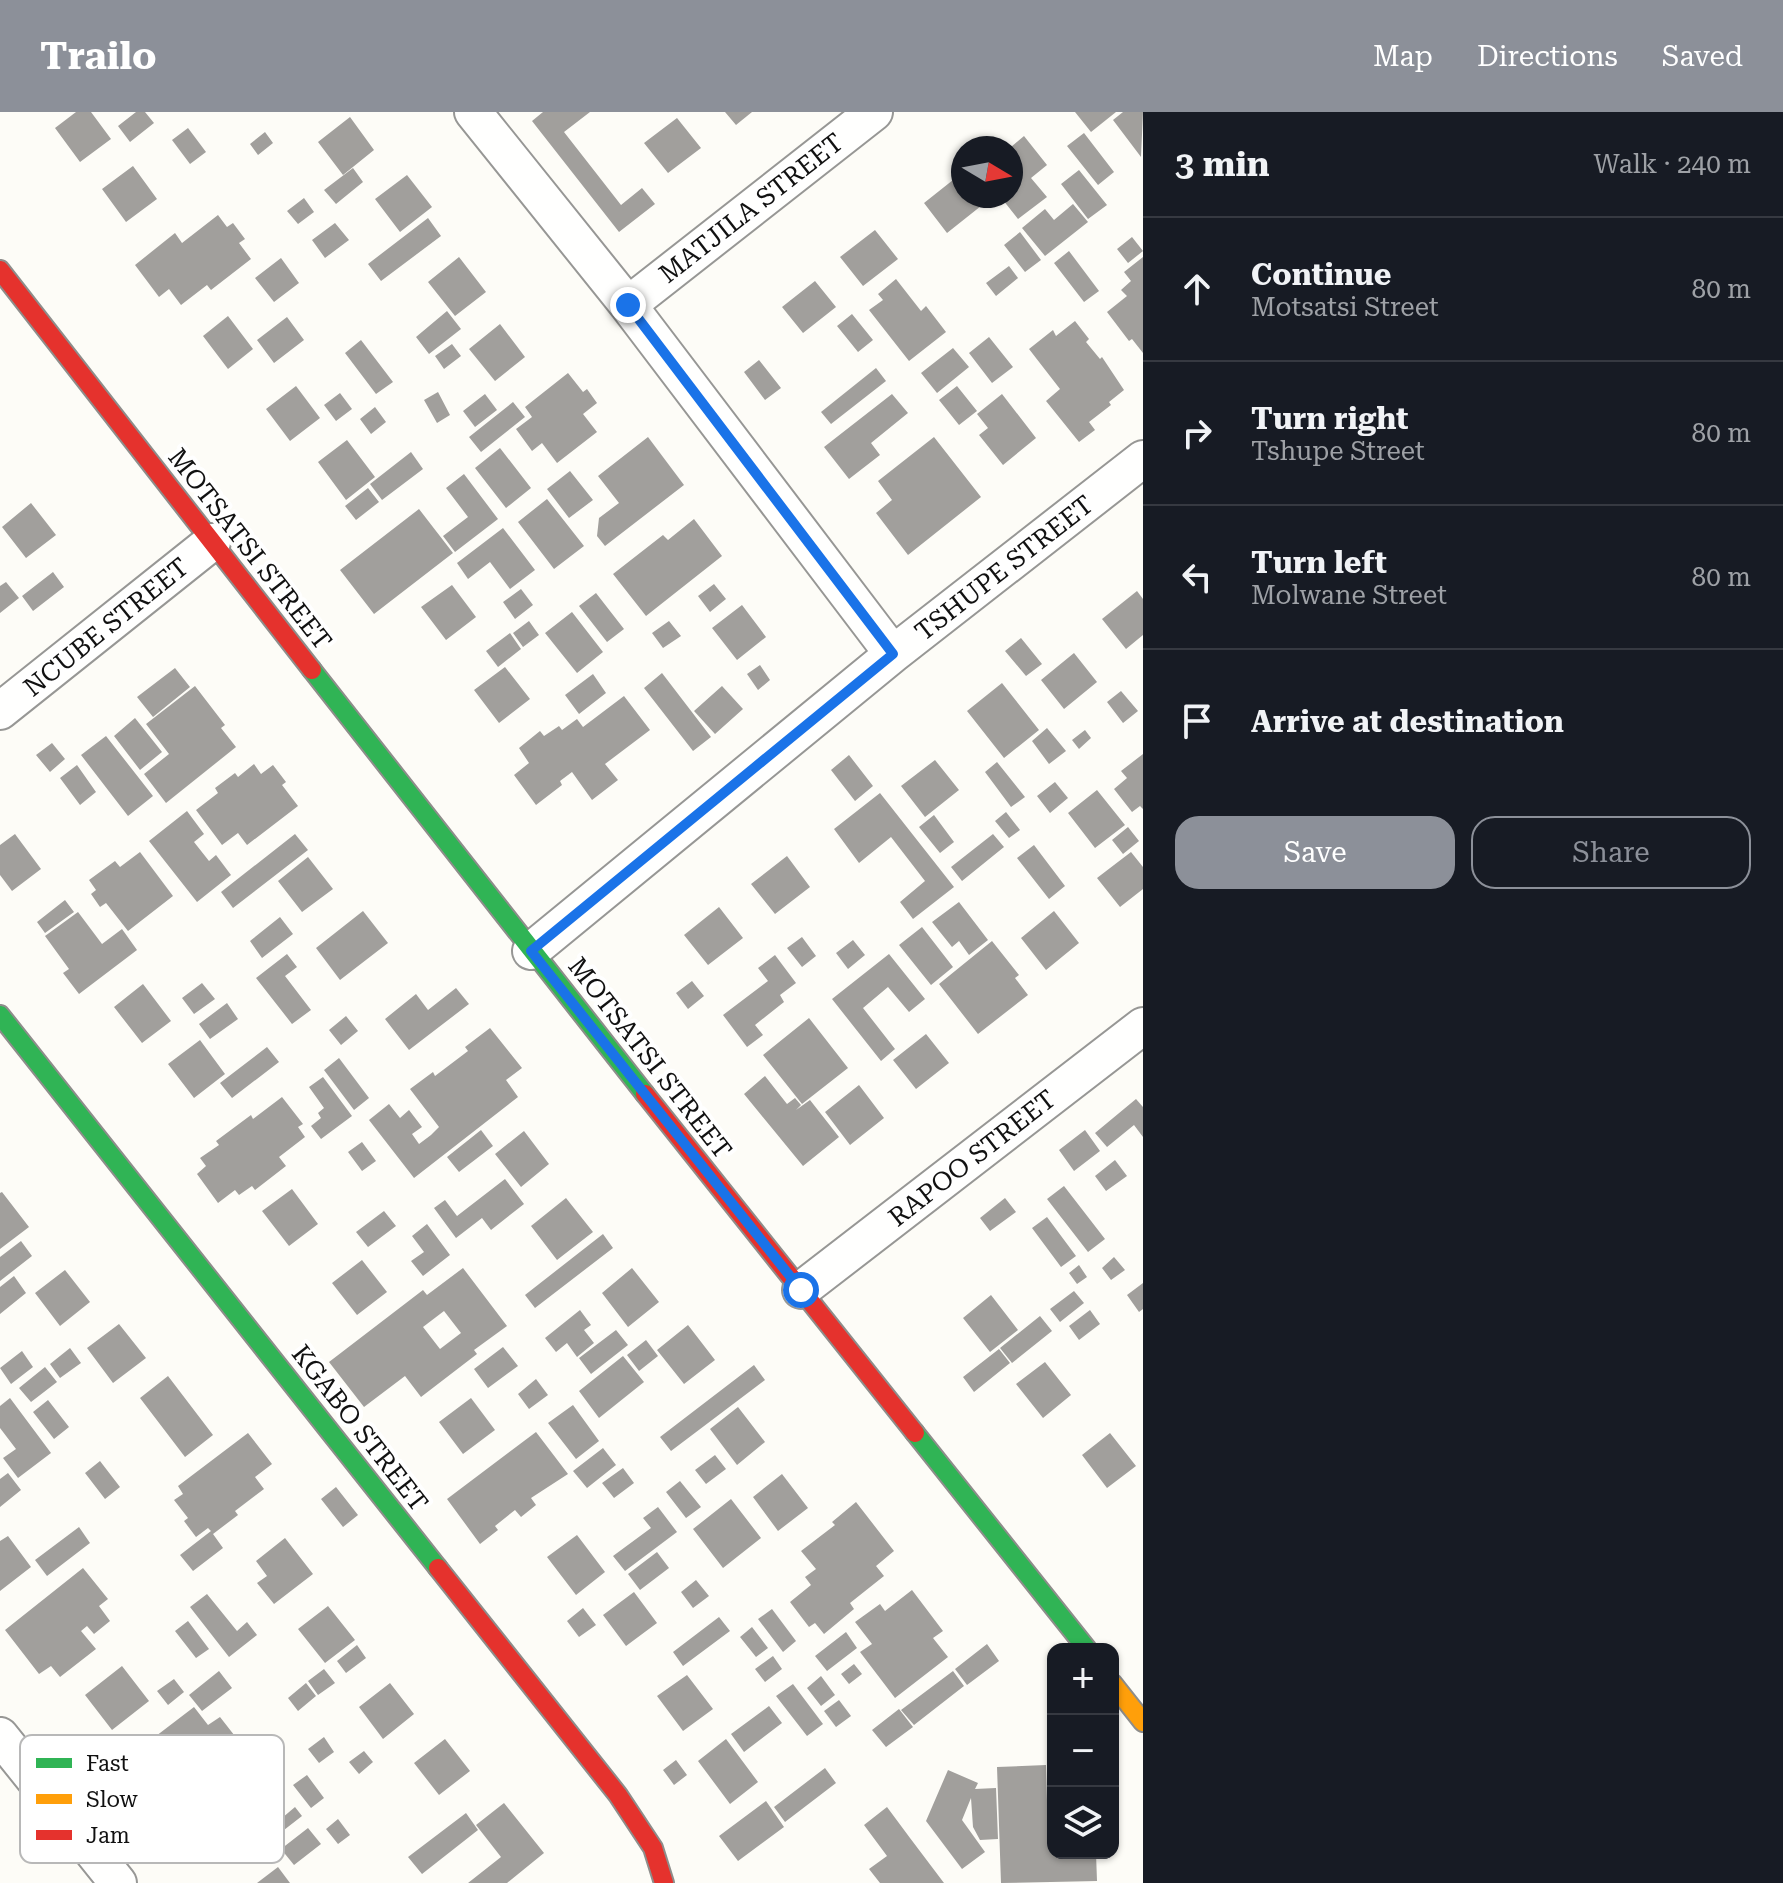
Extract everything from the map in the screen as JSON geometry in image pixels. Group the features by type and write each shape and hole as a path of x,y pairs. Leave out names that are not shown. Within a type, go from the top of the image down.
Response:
{"street":[{"path":"473,112 628,305 893,654"},
{"name":"MATJILA STREET","path":"628,305 874,112"},
{"name":"MOTSATSI STREET","path":"0,270 531,951 1082,1643"},
{"name":"TSHUPE STREET","path":"531,951 893,654 1143,459"},
{"name":"NCUBE STREET","path":"0,711 212,542"},
{"name":"KGABO STREET","path":"0,1015 618,1795 649,1843 664,1883"},
{"name":"RAPOO STREET","path":"801,1290 1143,1026"},
{"path":"1119,1692 1143,1722"},
{"path":"0,1736 20,1761"},
{"path":"102,1863 118,1883"}],"building":[{"path":"76,112 91,112 111,139 80,162 55,128"},
{"path":"136,112 145,112 154,123 130,142 118,126"},
{"path":"543,112 590,112 564,132 621,205 642,188 655,204 619,232 532,121"},
{"path":"725,112 752,112 736,125"},
{"path":"1075,112 1116,112 1091,132"},
{"path":"1123,112 1143,112 1141,157 1113,120"},
{"path":"350,117 374,150 343,175 318,142"},
{"path":"677,118 701,148 668,173 644,143"},
{"path":"188,128 206,152 190,164 172,140"},
{"path":"265,132 273,143 258,155 250,144"},
{"path":"1084,133 1114,172 1098,185 1067,146"},
{"path":"1023,137 1047,165 1031,178 1047,197 1018,219 1009,208 1023,208"},
{"path":"133,166 157,199 126,222 102,189"},
{"path":"353,168 363,182 336,204 324,190"},
{"path":"1079,170 1107,205 1088,219 1061,184"},
{"path":"407,175 432,207 400,232 375,199"},
{"path":"951,182 951,208 978,208 947,233 924,203"},
{"path":"304,198 314,212 298,224 287,211"},
{"path":"1073,204 1088,222 1045,256 1022,228 1045,209 1054,220"},
{"path":"218,215 227,227 233,223 245,239 239,243 251,259 211,290 207,285 181,305 169,289 159,297 135,265 175,233 182,243"},
{"path":"428,218 441,236 381,281 368,264"},
{"path":"335,223 349,240 325,258 312,240"},
{"path":"875,230 898,259 863,286 840,257"},
{"path":"1020,232 1041,260 1025,272 1004,245"},
{"path":"1132,237 1143,251 1128,263 1117,249"},
{"path":"1069,251 1099,291 1084,302 1054,263"},
{"path":"459,257 486,292 455,316 428,282"},
{"path":"1143,257 1143,353 1132,339 1129,341 1107,312 1127,296 1121,290 1131,281 1124,272"},
{"path":"281,258 299,283 274,302 255,278"},
{"path":"1009,266 1018,278 996,296 986,283"},
{"path":"896,279 921,311 926,306 946,332 909,361 869,310 883,300 878,294"},
{"path":"815,281 836,307 803,333 782,307"},
{"path":"447,311 461,329 429,354 416,337"},
{"path":"852,314 873,340 858,352 837,326"},
{"path":"228,316 253,349 228,369 203,336"},
{"path":"287,317 304,340 274,363 257,340"},
{"path":"1075,321 1089,339 1086,342 1100,359 1102,357 1124,390 1089,422 1095,430 1079,442 1046,401 1060,389 1029,349 1053,330 1056,336"},
{"path":"500,324 525,357 495,381 469,349"},
{"path":"989,337 1013,367 992,383 969,353"},
{"path":"361,340 393,382 376,394 345,353"},
{"path":"452,344 461,356 444,369 435,356"},
{"path":"953,348 969,367 937,393 921,373"},
{"path":"759,360 781,388 765,400 744,372"},
{"path":"876,368 886,381 831,424 821,412"},
{"path":"568,373 583,392 587,389 597,403 583,414 597,432 557,463 542,443 532,451 516,429 532,417 525,407"},
{"path":"296,386 320,418 290,441 266,409"},
{"path":"957,386 977,411 959,425 939,400"},
{"path":"438,392 450,415 437,423 424,400"},
{"path":"340,393 352,409 336,421 324,405"},
{"path":"485,394 497,410 475,427 463,411"},
{"path":"892,394 908,413 871,443 880,455 849,479 824,447"},
{"path":"1002,394 1036,438 1003,465 979,435 988,428 977,414"},
{"path":"513,402 525,417 481,452 469,437"},
{"path":"375,407 386,422 371,434 360,419"},
{"path":"648,437 684,485 605,546 597,536 599,518 619,503 598,476"},
{"path":"934,437 981,497 908,555 876,513 892,500 878,481"},
{"path":"347,440 375,477 346,500 318,462"},
{"path":"500,448 531,488 506,508 475,468"},
{"path":"411,452 423,469 382,500 370,484"},
{"path":"570,471 593,500 569,518 547,489"},
{"path":"464,474 498,519 455,552 443,536 468,517 446,488"},
{"path":"368,488 379,502 356,520 345,506"},
{"path":"547,499 584,546 554,569 518,522"},
{"path":"31,503 56,535 26,558 2,527"},
{"path":"419,509 453,553 374,614 340,570"},
{"path":"694,519 722,556 646,616 613,574 663,535 668,540"},
{"path":"503,528 535,570 510,589 490,562 468,579 457,563"},
{"path":"53,572 64,587 33,611 22,596"},
{"path":"6,582 19,598 0,613 0,586"},
{"path":"714,584 726,599 710,612 698,596"},
{"path":"452,585 476,617 446,640 421,607"},
{"path":"521,589 533,605 515,619 503,602"},
{"path":"1137,591 1143,599 1143,635 1126,649 1102,619"},
{"path":"596,593 624,629 607,642 579,606"},
{"path":"742,605 766,637 737,660 712,628"},
{"path":"572,612 603,652 577,673 545,633"},
{"path":"529,621 539,635 523,647 513,633"},
{"path":"669,621 681,636 663,648 652,633"},
{"path":"510,633 521,649 498,667 486,651"},
{"path":"1021,638 1042,664 1026,676 1005,651"},
{"path":"1074,653 1097,682 1064,709 1041,680"},
{"path":"760,665 770,680 758,690 747,674"},
{"path":"505,667 530,699 499,723 474,690"},
{"path":"175,668 190,687 153,717 137,697"},
{"path":"662,673 711,737 693,751 644,688"},
{"path":"593,674 606,693 579,714 565,695"},
{"path":"1002,683 1039,730 1004,758 967,711"},
{"path":"195,686 225,725 221,728 236,747 166,803 144,774 169,754 146,724"},
{"path":"722,686 743,709 715,734 694,711"},
{"path":"1121,691 1138,711 1123,723 1107,702"},
{"path":"624,696 650,730 605,764 618,780 592,800 572,772 560,781 562,785 536,805 514,775 529,763 519,748 540,731 544,736 559,726 562,730 577,719 583,727"},
{"path":"135,718 162,752 140,770 114,736"},
{"path":"1047,728 1066,751 1049,764 1032,741"},
{"path":"1085,730 1091,738 1079,749 1072,740"},
{"path":"106,736 153,796 128,816 81,755"},
{"path":"52,743 65,759 50,772 36,755"},
{"path":"1143,754 1143,809 1140,806 1132,812 1114,789 1127,778 1121,771"},
{"path":"849,755 873,786 855,801 831,770"},
{"path":"935,760 959,790 925,817 901,786"},
{"path":"997,762 1025,797 1011,807 985,772"},
{"path":"254,764 261,774 273,765 286,782 282,785 298,806 247,845 238,833 222,845 196,810 218,793 215,788 235,773 238,777"},
{"path":"77,765 96,792 80,805 60,778"},
{"path":"1055,782 1068,798 1050,813 1037,796"},
{"path":"1097,790 1125,825 1095,848 1068,813"},
{"path":"880,793 954,887 913,919 900,902 925,881 891,837 859,863 834,829"},
{"path":"187,811 204,834 194,842 209,861 216,855 231,875 197,902 149,841"},
{"path":"1006,812 1020,830 1009,838 995,821"},
{"path":"934,815 954,842 940,853 919,827"},
{"path":"1128,827 1139,841 1123,854 1112,840"},
{"path":"15,834 41,869 12,891 0,875 0,845"},
{"path":"295,834 308,850 233,908 221,892"},
{"path":"993,834 1004,847 962,881 951,867"},
{"path":"1034,845 1065,886 1049,899 1017,858"},
{"path":"140,852 173,896 128,931 106,903 100,907 91,894 96,890 89,880 115,861 120,867"},
{"path":"1131,852 1143,867 1143,889 1120,907 1097,878"},
{"path":"787,856 810,887 775,914 751,884"},
{"path":"308,857 333,889 302,912 278,881"},
{"path":"65,900 74,912 45,933 37,922"},
{"path":"959,902 988,940 969,955 959,941 952,947 932,922"},
{"path":"719,907 743,938 708,965 684,935"},
{"path":"363,911 388,943 340,980 316,948"},
{"path":"1054,911 1079,943 1046,970 1021,938"},
{"path":"78,912 102,944 122,929 137,950 79,994 63,973 69,969 45,936"},
{"path":"280,917 293,934 262,958 250,941"},
{"path":"922,927 953,967 931,985 899,945"},
{"path":"802,937 816,956 802,967 787,948"},
{"path":"853,940 865,955 848,969 836,953"},
{"path":"992,941 1019,975 1015,978 1028,995 978,1034 939,984"},
{"path":"287,954 297,967 285,976 311,1010 292,1024 256,978"},
{"path":"889,954 925,999 909,1012 888,987 863,1008 895,1049 881,1061 832,999"},
{"path":"775,955 796,983 780,995 784,1002 755,1025 763,1035 747,1047 723,1015 768,981 758,968"},
{"path":"692,981 704,996 688,1009 676,993"},
{"path":"202,983 215,999 194,1014 182,998"},
{"path":"143,984 171,1021 142,1043 114,1007"},
{"path":"456,988 469,1004 409,1050 385,1019 416,994 428,1010"},
{"path":"227,1003 238,1019 210,1039 199,1024"},
{"path":"346,1016 358,1031 341,1045 329,1030"},
{"path":"809,1018 848,1068 802,1104 763,1055"},
{"path":"490,1028 522,1068 506,1080 518,1097 414,1178 369,1120 389,1104 400,1118 409,1110 422,1127 412,1134 419,1144 431,1135 439,1127 410,1089 433,1072 435,1076 468,1051 465,1047"},
{"path":"926,1034 949,1063 916,1089 893,1060"},
{"path":"200,1040 225,1074 194,1098 168,1064"},
{"path":"267,1047 279,1062 232,1098 220,1083"},
{"path":"339,1058 369,1098 354,1110 324,1070"},
{"path":"765,1076 787,1104 795,1098 801,1105 796,1110 810,1100 839,1137 803,1166 744,1094"},
{"path":"323,1077 352,1116 321,1139 311,1126 321,1118 318,1113 324,1108 309,1087"},
{"path":"859,1085 884,1118 850,1145 825,1112"},
{"path":"282,1097 303,1124 298,1127 305,1137 279,1157 286,1166 255,1190 252,1186 239,1195 235,1190 218,1203 197,1174 206,1166 200,1158 219,1145 216,1141"},
{"path":"1136,1099 1143,1107 1143,1137 1134,1125 1107,1147 1095,1133"},
{"path":"481,1130 493,1146 459,1172 447,1157"},
{"path":"1085,1130 1100,1151 1074,1171 1059,1150"},
{"path":"524,1131 549,1164 521,1187 495,1154"},
{"path":"362,1142 376,1161 362,1171 348,1152"},
{"path":"1115,1160 1127,1176 1106,1191 1095,1176"},
{"path":"505,1179 524,1204 491,1230 482,1218 456,1238 434,1208 445,1200 457,1216"},
{"path":"1064,1186 1105,1239 1088,1252 1047,1199"},
{"path":"292,1189 318,1224 289,1246 262,1211"},
{"path":"0,1193 29,1227 0,1249"},
{"path":"566,1198 593,1232 557,1260 531,1226"},
{"path":"1005,1198 1016,1212 990,1231 980,1218"},
{"path":"384,1211 396,1226 368,1247 356,1232"},
{"path":"1047,1217 1076,1256 1061,1267 1032,1228"},
{"path":"427,1224 450,1255 423,1276 411,1261 424,1252 412,1236"},
{"path":"603,1234 613,1248 535,1308 525,1295"},
{"path":"21,1241 32,1256 0,1281 0,1257"},
{"path":"1114,1257 1125,1270 1111,1280 1102,1268"},
{"path":"362,1260 387,1292 357,1315 332,1283"},
{"path":"1079,1265 1087,1277 1077,1284 1069,1273"},
{"path":"463,1268 507,1326 474,1350 477,1354 421,1397 405,1376 364,1407 329,1362 423,1290 427,1295","holes":["444,1311 461,1333 440,1349 423,1327"]},
{"path":"632,1268 659,1302 628,1327 602,1293"},
{"path":"65,1270 90,1302 60,1326 35,1293"},
{"path":"14,1276 26,1293 0,1314 0,1287"},
{"path":"1143,1283 1143,1309 1139,1312 1127,1295"},
{"path":"1074,1291 1084,1303 1060,1322 1050,1309"},
{"path":"991,1295 1018,1330 990,1352 963,1318"},
{"path":"580,1310 591,1325 584,1330 594,1343 577,1357 567,1343 556,1352 545,1338"},
{"path":"1090,1310 1100,1324 1079,1340 1069,1326"},
{"path":"1040,1316 1052,1331 1012,1363 1000,1348"},
{"path":"119,1324 146,1358 113,1383 87,1348"},
{"path":"688,1325 715,1360 684,1384 657,1350"},
{"path":"616,1330 628,1345 591,1374 579,1358"},
{"path":"646,1340 658,1356 639,1371 627,1355"},
{"path":"503,1347 518,1366 488,1388 474,1369"},
{"path":"70,1348 81,1363 60,1378 50,1364"},
{"path":"999,1349 1010,1363 974,1392 963,1377"},
{"path":"22,1351 33,1367 11,1384 0,1368"},
{"path":"623,1356 644,1382 599,1418 579,1391"},
{"path":"1045,1362 1071,1395 1043,1418 1016,1384"},
{"path":"754,1365 765,1380 671,1451 660,1437"},
{"path":"45,1367 57,1382 31,1402 19,1388"},
{"path":"168,1376 213,1435 185,1457 140,1398"},
{"path":"536,1379 548,1395 529,1409 518,1394"},
{"path":"10,1398 51,1453 18,1478 3,1458 16,1449 0,1428 0,1406"},
{"path":"471,1398 495,1430 463,1454 439,1422"},
{"path":"48,1400 69,1427 54,1439 33,1412"},
{"path":"573,1405 599,1441 576,1459 548,1423"},
{"path":"738,1407 765,1442 737,1465 710,1429"},
{"path":"536,1432 568,1474 531,1498 536,1505 521,1517 515,1510 495,1526 498,1530 480,1544 447,1499"},
{"path":"248,1433 272,1464 255,1477 264,1489 235,1511 238,1515 213,1534 223,1548 193,1571 180,1555 211,1531 208,1528 196,1537 184,1521 188,1518 174,1500 183,1494 178,1486"},
{"path":"1110,1433 1136,1466 1107,1488 1082,1455"},
{"path":"603,1448 616,1465 587,1488 573,1471"},
{"path":"715,1455 726,1469 706,1484 695,1470"},
{"path":"100,1461 120,1487 105,1499 85,1473"},
{"path":"623,1468 634,1483 614,1498 602,1483"},
{"path":"8,1473 21,1490 0,1507 0,1479"},
{"path":"782,1474 808,1508 778,1531 753,1497"},
{"path":"680,1481 701,1507 686,1518 666,1492"},
{"path":"336,1487 358,1515 343,1527 321,1499"},
{"path":"731,1499 761,1538 723,1568 693,1529"},
{"path":"856,1502 894,1551 876,1566 884,1576 850,1603 854,1609 824,1634 815,1623 809,1627 790,1602 811,1585 805,1577 816,1569 801,1551 835,1525 832,1522"},
{"path":"658,1507 677,1532 625,1571 613,1556 651,1528 643,1518"},
{"path":"79,1527 90,1543 47,1576 35,1560"},
{"path":"577,1535 605,1572 576,1595 547,1557"},
{"path":"8,1536 31,1567 0,1591 0,1541"},
{"path":"285,1538 313,1574 274,1604 257,1583 267,1576 256,1561"},
{"path":"657,1552 669,1568 640,1590 628,1574"},
{"path":"83,1568 108,1599 99,1606 110,1621 94,1634 87,1626 81,1631 96,1649 60,1677 51,1666 39,1674 5,1630"},
{"path":"696,1580 709,1596 693,1608 681,1592"},
{"path":"912,1590 943,1631 933,1638 948,1657 895,1698 860,1652 872,1644 855,1622 880,1604 885,1611"},
{"path":"634,1592 657,1623 626,1646 603,1615"},
{"path":"207,1594 237,1631 247,1622 257,1635 229,1657 190,1607"},
{"path":"328,1606 355,1640 325,1663 298,1629"},
{"path":"583,1608 596,1625 579,1637 567,1621"},
{"path":"772,1609 796,1641 783,1652 758,1619"},
{"path":"719,1617 730,1631 683,1666 673,1652"},
{"path":"188,1621 209,1649 196,1658 175,1631"},
{"path":"752,1627 768,1648 756,1657 740,1637"},
{"path":"846,1632 857,1648 827,1671 815,1656"},
{"path":"987,1644 999,1661 967,1685 955,1669"},
{"path":"357,1645 366,1658 346,1673 337,1661"},
{"path":"773,1656 782,1669 765,1682 755,1669"},
{"path":"854,1664 862,1674 849,1684 841,1674"},
{"path":"122,1666 149,1701 112,1730 85,1695"},
{"path":"324,1669 335,1683 318,1695 308,1681"},
{"path":"219,1671 232,1688 202,1711 189,1695"},
{"path":"953,1671 964,1686 914,1725 901,1710"},
{"path":"687,1675 713,1709 683,1731 657,1696"},
{"path":"821,1676 835,1695 821,1706 807,1688"},
{"path":"174,1679 184,1692 168,1705 157,1691"},
{"path":"306,1683 316,1696 298,1711 288,1698"},
{"path":"390,1683 414,1714 383,1739 359,1707"},
{"path":"793,1684 823,1724 807,1736 776,1696"},
{"path":"839,1700 851,1716 836,1727 824,1711"},
{"path":"769,1706 782,1723 744,1752 731,1734"},
{"path":"194,1707 208,1725 220,1717 234,1735 157,1735"},
{"path":"899,1709 913,1727 886,1747 872,1730"},
{"path":"324,1737 334,1752 319,1763 308,1749"},
{"path":"445,1739 470,1771 439,1795 414,1763"},
{"path":"726,1739 758,1782 730,1804 698,1761"},
{"path":"364,1751 373,1762 359,1774 349,1762"},
{"path":"676,1760 687,1775 674,1785 663,1770"},
{"path":"1046,1765 1047,1859 1096,1859 1097,1881 1001,1883 997,1767"},
{"path":"825,1768 836,1783 785,1822 774,1807"},
{"path":"948,1770 978,1783 975,1789 996,1788 998,1839 980,1840 973,1827 971,1798 962,1820 985,1852 962,1869 926,1821"},
{"path":"307,1775 324,1798 311,1808 293,1785"},
{"path":"766,1801 784,1827 738,1861 719,1836"},
{"path":"504,1803 544,1853 507,1883 468,1883 501,1857 476,1825"},
{"path":"295,1807 302,1816 284,1830 284,1816"},
{"path":"887,1807 944,1883 880,1883 869,1869 887,1856 864,1825"},
{"path":"466,1813 478,1830 422,1874 408,1857"},
{"path":"338,1819 350,1835 338,1844 326,1829"},
{"path":"308,1828 321,1844 294,1865 284,1853 284,1847"},
{"path":"278,1867 290,1883 257,1883"}],"traffic: fast":[{"path":"312,670 645,1094"},
{"path":"0,1015 438,1568"},
{"path":"915,1433 1082,1643"}],"traffic: slow":[{"path":"1119,1692 1143,1722"}],"traffic: jam":[{"path":"0,270 312,670"},
{"path":"645,1094 915,1433"},
{"path":"438,1568 618,1795 653,1848 664,1883"}],"route":[{"path":"628,305 893,654 531,951 801,1290"}]}
